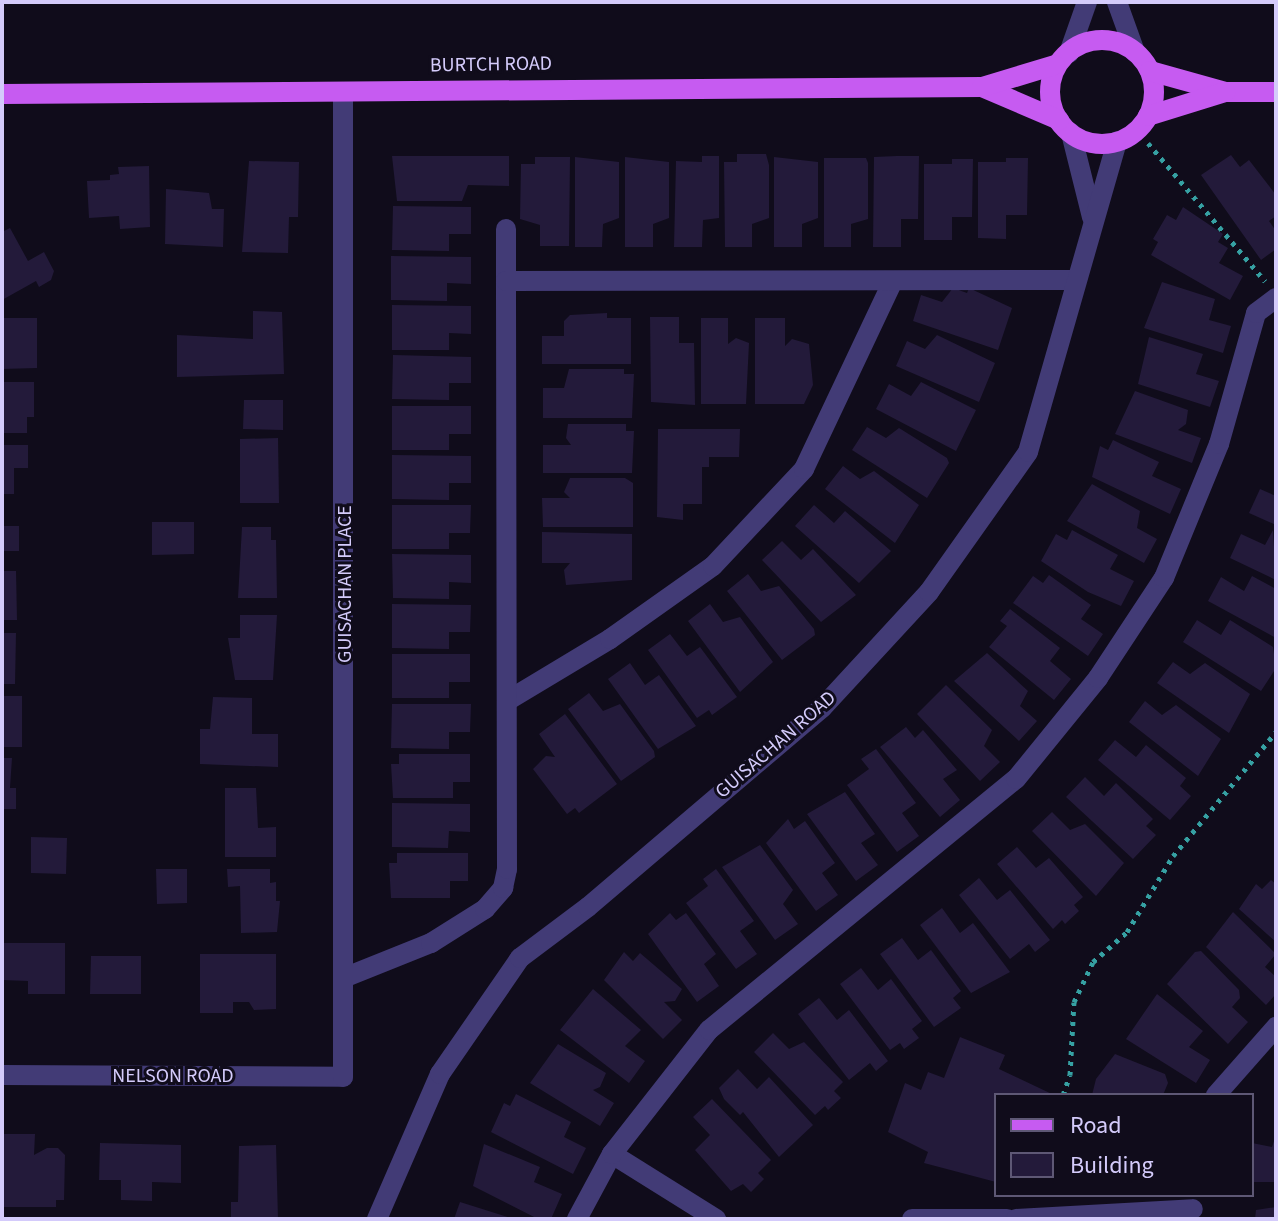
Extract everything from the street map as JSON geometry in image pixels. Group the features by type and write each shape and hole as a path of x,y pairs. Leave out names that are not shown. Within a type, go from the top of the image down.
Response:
{"main road":[{"path":"1102,40 1135,52 1150,71 1155,97 1148,116 1137,131 1117,142 1099,144 1065,126 1049,94 1062,59 1102,40"},
{"name":"BURTCH ROAD","path":"2,94 982,87 1062,59"},
{"path":"1150,71 1225,92 1276,92"},
{"name":"BURTCH ROAD","path":"982,87 1065,126"},
{"path":"1148,116 1225,92"}],"street":[{"path":"1062,59 1087,2"},
{"path":"1117,2 1135,52"},
{"name":"GUISACHAN PLACE","path":"343,92 346,977 343,1077"},
{"name":"GUISACHAN ROAD","path":"1065,126 1092,217"},
{"name":"GUISACHAN ROAD","path":"377,1219 440,1074 520,958 588,907 822,708 929,592 1028,452 1092,217 1117,142"},
{"path":"346,977 431,943 485,909 503,888 510,831 506,229"},
{"path":"506,281 1076,280"},
{"path":"507,701 610,639 713,566 804,469 893,281"},
{"path":"577,1219 612,1154 709,1030 1016,779 1098,678 1164,578 1219,444 1256,313 1272,291"},
{"path":"1218,1093 1276,1027"},
{"name":"NELSON ROAD","path":"2,1075 343,1077"},
{"path":"612,1154 716,1219"},
{"path":"1016,1219 1194,1208"},
{"path":"912,1219 1007,1219"}],"path":[{"path":"1148,143 1272,291"},
{"path":"1064,1093 1070,1075 1074,1002 1093,962 1127,932 1173,856 1276,732"}],"building":[{"path":"737,154 766,154 769,165 769,218 752,224 752,247 725,247 724,162 737,162"},
{"path":"1231,155 1240,167 1249,160 1276,195 1276,216 1269,221 1276,231 1276,249 1261,260 1201,175"},
{"path":"392,156 509,156 509,186 468,185 462,201 397,201"},
{"path":"702,156 719,156 719,218 703,220 702,247 674,247 676,161 702,162"},
{"path":"919,156 918,219 901,219 901,247 873,247 874,157"},
{"path":"535,157 570,157 569,246 540,246 540,225 520,219 521,164 535,164"},
{"path":"575,157 619,162 619,218 603,224 602,247 575,247"},
{"path":"625,157 669,162 669,218 653,224 653,247 625,247"},
{"path":"774,157 818,162 818,218 802,224 802,247 774,247"},
{"path":"824,158 866,158 868,163 868,219 851,224 851,247 824,247"},
{"path":"1006,158 1028,158 1027,215 1006,215 1006,239 978,238 978,162 1006,162"},
{"path":"952,159 973,159 972,217 952,217 952,240 924,240 924,164 952,164"},
{"path":"249,161 299,162 298,217 289,217 288,253 242,252"},
{"path":"149,166 150,227 120,229 119,216 89,218 87,181 110,180 110,175 119,174 118,167"},
{"path":"166,189 209,193 212,209 224,209 223,247 165,244"},
{"path":"393,206 471,207 471,234 449,234 449,251 392,250"},
{"path":"1183,207 1223,234 1218,242 1228,248 1219,263 1243,276 1230,300 1151,255 1158,242 1153,239 1167,215 1176,220"},
{"path":"10,228 28,261 44,252 54,271 51,280 39,287 36,281 2,300 2,232"},
{"path":"391,256 471,257 471,284 447,283 447,301 391,300"},
{"path":"1162,282 1215,299 1209,320 1231,326 1223,353 1144,328"},
{"path":"953,288 967,293 969,288 1012,308 998,350 913,321 921,295 942,302"},
{"path":"392,305 471,306 471,334 449,333 449,350 392,350"},
{"path":"253,311 282,312 284,374 177,377 177,335 253,339"},
{"path":"607,313 607,318 631,318 631,364 542,364 542,336 564,336 564,321 570,315"},
{"path":"650,317 679,317 679,343 694,343 695,405 651,402"},
{"path":"2,318 37,318 37,368 2,369"},
{"path":"701,318 728,318 728,344 736,338 749,343 746,404 701,404"},
{"path":"755,318 785,318 785,346 792,339 809,344 813,385 804,404 755,404"},
{"path":"937,335 995,363 979,402 896,366 907,341 925,349"},
{"path":"1149,337 1203,354 1196,374 1219,381 1210,407 1138,384"},
{"path":"393,355 471,357 471,383 449,383 449,400 392,399"},
{"path":"569,369 624,369 624,374 634,374 632,418 543,418 543,388 564,388"},
{"path":"2,382 34,382 34,417 27,417 27,433 2,433"},
{"path":"921,382 976,410 956,451 876,409 889,384 911,396"},
{"path":"1135,391 1188,410 1186,424 1178,430 1201,438 1192,463 1115,434"},
{"path":"244,400 283,400 283,430 243,429"},
{"path":"392,406 471,406 471,434 449,434 449,450 392,450"},
{"path":"568,424 626,424 626,431 634,431 632,473 543,473 543,445 571,445 566,438"},
{"path":"867,427 886,438 899,428 947,458 949,463 927,498 852,450"},
{"path":"658,429 740,429 739,457 709,457 709,467 702,467 702,504 683,504 683,520 657,517"},
{"path":"278,438 279,503 240,503 240,439"},
{"path":"1113,440 1159,462 1152,476 1181,489 1170,514 1092,477 1100,446 1108,450"},
{"path":"2,445 28,445 28,468 14,468 14,494 2,494"},
{"path":"392,455 471,456 471,483 449,483 449,500 392,499"},
{"path":"843,466 860,479 874,471 919,505 895,543 825,489"},
{"path":"570,478 625,478 633,483 633,527 543,527 542,498 570,498 564,492"},
{"path":"1092,484 1140,511 1137,528 1157,539 1144,563 1067,521"},
{"path":"1260,489 1276,496 1276,525 1249,513"},
{"path":"392,505 471,505 470,533 449,533 449,549 392,549"},
{"path":"814,505 834,523 845,511 891,551 859,583 795,526"},
{"path":"152,522 194,522 194,554 152,555"},
{"path":"2,526 19,526 19,551 2,551"},
{"path":"242,527 271,527 271,540 276,540 277,598 238,598"},
{"path":"1072,530 1118,555 1110,569 1134,581 1121,606 1088,592 1041,561 1056,534 1067,540"},
{"path":"1273,530 1276,580 1230,558 1241,534 1265,545"},
{"path":"542,532 632,534 632,580 566,585 564,570 570,563 542,563"},
{"path":"782,541 801,560 813,549 856,595 821,622 762,560"},
{"path":"392,554 471,555 471,583 449,582 449,599 393,598"},
{"path":"2,571 16,571 17,620 2,620"},
{"path":"748,574 761,591 779,586 814,629 815,635 782,660 727,591"},
{"path":"1049,575 1091,605 1081,619 1103,634 1088,656 1013,603 1033,576 1043,583"},
{"path":"1252,576 1276,589 1276,638 1208,601 1221,577 1244,591"},
{"path":"392,604 471,605 470,632 449,632 449,649 392,648"},
{"path":"710,604 723,622 740,617 773,662 740,692 688,621"},
{"path":"1010,609 1060,648 1050,661 1071,679 1054,700 989,647 1007,626 1000,621"},
{"path":"240,615 277,615 273,680 235,680 228,638 240,638"},
{"path":"1197,620 1221,635 1230,620 1273,647 1276,668 1261,691 1183,642"},
{"path":"2,633 16,633 15,684 2,684"},
{"path":"670,634 687,656 700,647 737,697 712,715 709,710 697,718 648,650"},
{"path":"987,653 1028,691 1020,706 1037,721 1019,741 954,681"},
{"path":"392,654 470,654 470,682 449,682 449,698 392,698"},
{"path":"1173,662 1190,674 1205,663 1250,694 1229,733 1157,683"},
{"path":"630,663 645,685 659,675 696,726 658,749 608,679"},
{"path":"946,685 992,730 984,746 1000,762 980,781 917,714"},
{"path":"589,693 603,711 620,704 654,751 655,757 621,781 568,709"},
{"path":"2,696 22,696 22,747 2,747"},
{"path":"213,697 252,698 252,734 278,734 278,767 200,764 200,729 210,729"},
{"path":"1145,701 1162,715 1176,705 1221,739 1198,776 1129,722"},
{"path":"392,704 471,704 470,732 449,732 449,749 391,748"},
{"path":"565,714 617,784 579,813 575,808 567,814 533,769 546,756 555,757 539,734"},
{"path":"906,727 915,738 923,730 957,770 943,779 960,800 940,817 880,747"},
{"path":"1115,740 1136,757 1146,745 1186,778 1180,786 1191,796 1170,820 1098,760"},
{"path":"876,749 916,803 902,813 919,836 897,852 847,785 869,769 861,759"},
{"path":"399,754 470,754 470,782 453,782 453,798 393,798 391,764 399,764"},
{"path":"2,758 12,758 10,788 16,788 16,809 2,809"},
{"path":"1085,777 1104,796 1116,783 1153,819 1146,826 1156,835 1133,859 1066,797"},
{"path":"225,788 256,788 258,828 276,827 276,857 225,857"},
{"path":"845,792 875,834 861,843 878,865 856,881 807,814"},
{"path":"392,803 470,804 470,832 449,831 448,848 392,847"},
{"path":"1052,812 1070,830 1085,824 1124,863 1096,896 1032,831"},
{"path":"788,819 794,829 805,821 835,863 822,873 838,895 816,911 766,843"},
{"path":"31,837 67,838 66,874 31,873"},
{"path":"760,845 793,890 783,904 798,924 775,940 722,867"},
{"path":"1017,847 1036,868 1049,858 1083,897 1074,905 1079,911 1065,924 1062,920 1053,929 997,864"},
{"path":"397,853 468,853 468,881 450,881 450,898 391,898 389,863 397,863"},
{"path":"156,869 187,869 187,903 157,904"},
{"path":"227,869 270,869 270,883 276,882 276,901 280,901 277,932 241,933 240,886 228,887"},
{"path":"716,869 754,921 740,931 757,954 736,969 686,903 708,886 703,879"},
{"path":"979,878 997,900 1010,890 1050,940 1035,952 1029,944 1010,959 959,895"},
{"path":"1271,880 1276,884 1276,942 1239,909 1256,884 1262,889"},
{"path":"942,908 960,933 973,923 1010,972 971,993 920,925"},
{"path":"1233,912 1276,954 1265,967 1276,977 1276,994 1266,1005 1206,947"},
{"path":"670,913 676,920 686,913 716,954 704,964 719,986 697,1002 648,934"},
{"path":"902,938 918,960 931,950 961,991 953,998 961,1008 934,1027 880,954"},
{"path":"2,943 65,943 65,994 28,994 28,981 2,980"},
{"path":"1201,951 1239,990 1240,998 1232,1007 1248,1022 1228,1044 1167,984 1195,952"},
{"path":"624,952 633,961 640,953 682,989 675,1001 664,1002 682,1020 663,1039 604,980"},
{"path":"200,954 276,954 276,1009 254,1010 249,1002 233,1002 233,1013 200,1013"},
{"path":"91,956 141,956 141,994 90,994"},
{"path":"861,968 878,990 891,979 922,1021 912,1029 919,1038 904,1049 900,1043 890,1050 840,984"},
{"path":"593,989 641,1030 625,1046 645,1061 629,1083 560,1030"},
{"path":"1157,994 1203,1031 1189,1047 1210,1060 1196,1083 1126,1039"},
{"path":"819,998 837,1020 849,1010 888,1061 876,1071 870,1063 849,1080 798,1014"},
{"path":"773,1033 789,1049 804,1042 843,1082 834,1091 841,1098 828,1110 825,1106 815,1115 754,1052"},
{"path":"960,1037 1005,1055 999,1069 1050,1093 994,1093 994,1181 924,1163 928,1152 888,1132 905,1083 921,1090 928,1072 944,1078"},
{"path":"558,1044 606,1073 600,1087 593,1090 614,1103 600,1126 530,1083"},
{"path":"1115,1054 1165,1074 1168,1083 1164,1093 1092,1093 1096,1079"},
{"path":"738,1069 757,1089 769,1077 813,1125 779,1157 743,1112 740,1115 724,1099 719,1088"},
{"path":"516,1094 571,1122 564,1137 586,1148 573,1174 491,1132 504,1103 510,1106"},
{"path":"712,1099 771,1160 758,1173 764,1179 751,1192 743,1184 731,1191 695,1150 710,1135 693,1117"},
{"path":"2,1134 35,1134 34,1155 47,1148 58,1148 65,1155 64,1200 56,1200 56,1207 2,1207"},
{"path":"1276,1135 1276,1182 1254,1182 1254,1143 1272,1147"},
{"path":"100,1143 181,1145 181,1183 152,1182 152,1201 121,1200 121,1180 99,1180"},
{"path":"484,1144 540,1167 534,1182 562,1194 551,1219 538,1219 473,1186"},
{"path":"276,1145 278,1219 231,1219 231,1202 238,1202 239,1146"},
{"path":"460,1202 511,1218 511,1219 454,1219"},
{"path":"1276,1207 1276,1219 1255,1219 1256,1210"}]}
